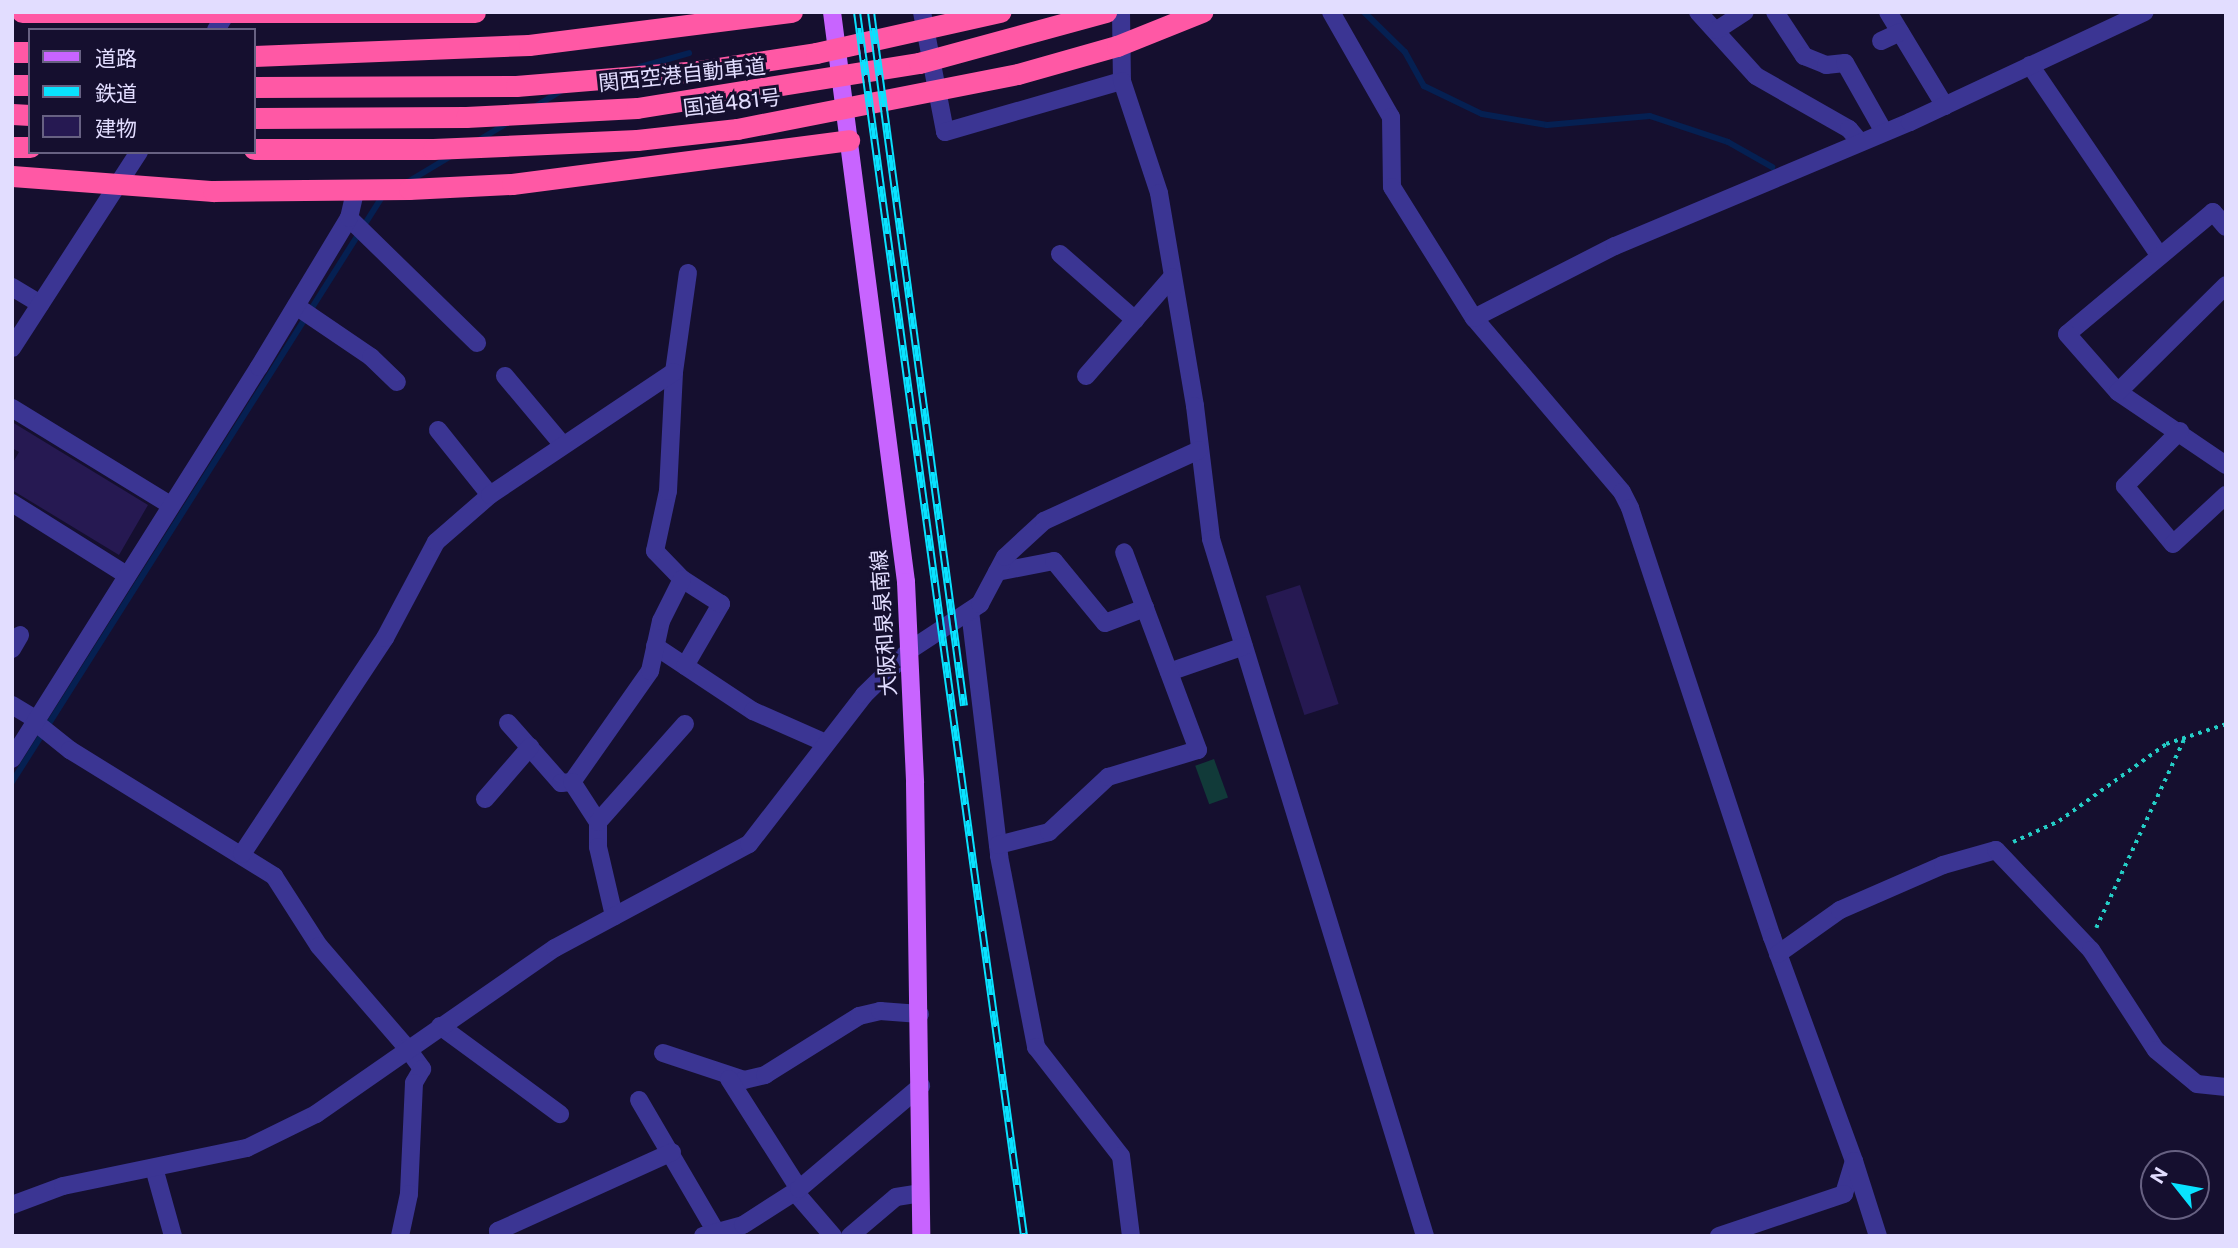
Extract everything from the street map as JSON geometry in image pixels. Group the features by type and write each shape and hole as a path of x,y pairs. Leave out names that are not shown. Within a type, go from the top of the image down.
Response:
{"highway":[{"path":"22,12 223,19 475,12"},
{"path":"256,56 528,45 792,12"},
{"name":"関西空港自動車道","path":"256,87 516,86 671,74 816,53 1000,12"},
{"name":"関西空港自動車道","path":"256,118 466,117 637,108 919,63 1106,12"},
{"name":"国道481号","path":"256,149 433,149 737,129 1018,74 1117,46 1202,12"},
{"path":"12,176 120,184 355,191 512,184 849,139"}],"main road":[{"name":"大阪和泉泉南線","path":"832,12 906,582 920,1014 920,1236"}],"street":[{"path":"922,12 945,132 1122,81"},
{"path":"1121,12 1122,81 1158,193 1199,450 1210,539 1425,1236"},
{"path":"1331,12 1391,117 1391,187 1474,318 1626,500 1778,954 1854,1161 1878,1236"},
{"path":"1698,12 1756,76 1849,129 1860,142"},
{"path":"1717,30 1745,12"},
{"path":"1775,12 1804,56 1826,65 1845,63 1884,132"},
{"path":"1888,12 1945,106"},
{"path":"1474,318 1615,246 1945,106 2145,12"},
{"path":"1881,41 1900,32"},
{"path":"2030,65 2160,256"},
{"path":"12,348 138,154"},
{"path":"12,759 296,306 349,218 355,191"},
{"path":"2226,227 2213,212 2067,334 2118,392 2180,431 2226,465"},
{"path":"349,218 477,343"},
{"path":"1060,254 1135,320"},
{"path":"685,666 722,604 682,579 655,551 668,491 674,372 688,273"},
{"path":"1086,376 1172,277"},
{"path":"2118,392 2226,285"},
{"path":"12,287 40,304"},
{"path":"296,306 371,357 397,382"},
{"path":"242,855 385,638 436,542 489,495 674,372"},
{"path":"505,376 563,445"},
{"path":"12,408 170,506"},
{"path":"438,430 489,495"},
{"path":"2180,431 2125,486 2173,544 2226,495"},
{"path":"12,1205 63,1186 247,1148 316,1114 407,1048 555,948 748,844 864,695 910,650 981,604 1005,556 1044,521 1199,450"},
{"path":"12,503 127,575"},
{"path":"998,845 1049,832 1108,777 1198,750 1124,552"},
{"path":"997,572 1054,561 1105,623 1145,608"},
{"path":"508,723 561,783 572,782 650,671 655,646 682,579"},
{"path":"970,611 998,845 1036,1047 1121,1156 1131,1236"},
{"path":"655,646 754,711 827,744"},
{"path":"1168,672 1244,646"},
{"path":"12,705 70,750 274,876 319,946 407,1048 422,1069 414,1083 409,1194 400,1236"},
{"path":"598,822 685,724"},
{"path":"485,799 530,747"},
{"path":"572,782 598,822 598,847 614,916"},
{"path":"1778,954 1839,910 1943,865 1996,850 2087,946 2156,1050 2180,1075 2197,1084 2226,1087"},
{"path":"663,1053 729,1079 765,1075 859,1016 880,1011 920,1014"},
{"path":"440,1026 560,1114"},
{"path":"729,1079 797,1190 833,1236"},
{"path":"639,1100 671,1152 710,1234 743,1225 797,1190 921,1086"},
{"path":"501,1236 498,1231 671,1152"},
{"path":"1719,1236 1844,1194 1854,1161"},
{"path":"154,1168 173,1236"},
{"path":"850,1236 896,1197 920,1193"}],"path":[{"path":"1996,850 2059,821 2112,779 2185,737 2226,724"},
{"path":"2087,946 2185,737"}],"green space":[{"path":"1214,759 1228,798 1209,804 1195,766"}],"building":[{"path":"12,422 148,505 119,555 12,490 12,464 19,452 12,448"},
{"path":"1300,585 1339,704 1304,715 1266,596"}],"waterway":[{"path":"1364,12 1405,52 1424,86 1482,114 1547,125 1650,116 1728,142 1772,167"},
{"path":"640,67 689,53"},
{"path":"536,106 563,90"},
{"path":"479,140 509,122"},
{"path":"406,183 451,156"},
{"path":"12,782 382,197"}],"railway":[{"path":"857,12 1024,1236"},
{"path":"871,12 964,706"}]}
